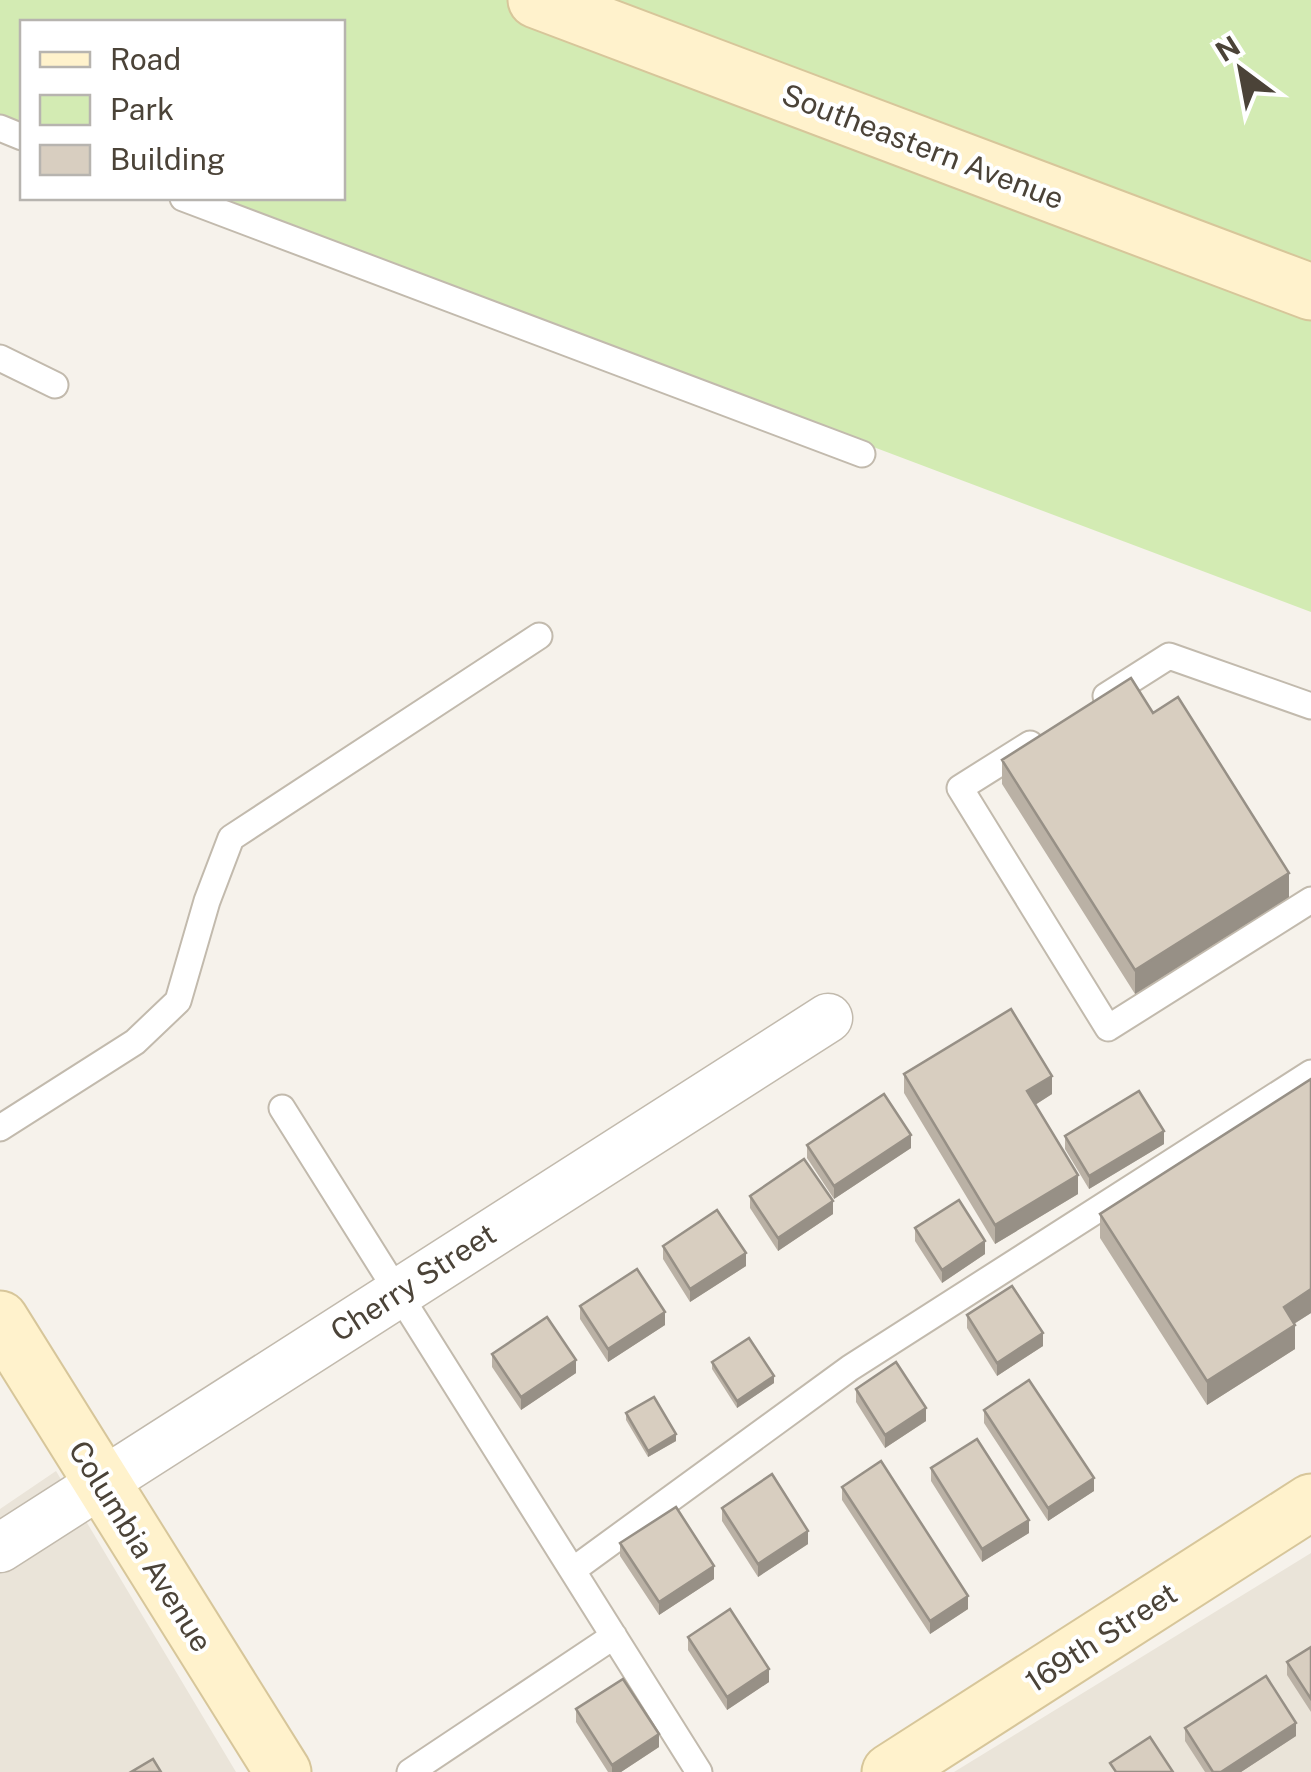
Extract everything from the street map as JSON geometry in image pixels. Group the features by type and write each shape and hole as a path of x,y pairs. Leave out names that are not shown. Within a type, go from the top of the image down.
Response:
{"street":[{"name":"Southeastern Avenue","path":"536,0 1311,292"},
{"name":"Cherry Street","path":"0,1548 828,1018"},
{"name":"Columbia Avenue","path":"0,1319 283,1772"},
{"name":"169th Street","path":"890,1772 1311,1502"}],"lane":[{"path":"188,200 862,454"},
{"path":"0,358 56,385"},
{"path":"0,1128 135,1042 178,1000 207,900 231,838 538,636"},
{"path":"1089,707 1169,656 1311,706"},
{"path":"1056,727 960,788 1108,1028 1311,900"},
{"path":"573,1570 850,1368 1311,1074"},
{"path":"282,1108 699,1772"},
{"path":"410,1772 614,1636"}],"shaded area":[{"path":"56,1471 236,1772 0,1772 0,1509"},
{"path":"1311,1553 1311,1772 954,1772"}],"green space":[{"path":"0,0 1311,0 1311,612 218,200 345,200 345,20 20,20 20,125 0,117"}],"building":[{"path":"1131,678 1153,713 1178,697 1289,873 1135,970 1002,760"},
{"path":"1011,1009 1052,1076 1027,1091 1078,1175 995,1225 904,1074"},
{"path":"1311,1079 1311,1289 1284,1307 1295,1325 1207,1381 1100,1214"},
{"path":"1139,1091 1164,1131 1089,1176 1065,1136"},
{"path":"884,1094 911,1135 834,1186 807,1145"},
{"path":"804,1159 833,1201 778,1238 750,1196"},
{"path":"959,1200 985,1241 942,1270 915,1228"},
{"path":"717,1210 746,1253 690,1289 663,1246"},
{"path":"637,1269 665,1312 608,1349 580,1306"},
{"path":"1012,1286 1043,1333 997,1363 967,1315"},
{"path":"547,1317 576,1360 521,1397 492,1354"},
{"path":"749,1338 774,1376 737,1401 712,1362"},
{"path":"896,1362 926,1408 885,1435 856,1389"},
{"path":"1029,1380 1094,1478 1048,1508 984,1410"},
{"path":"654,1397 676,1434 648,1451 626,1413"},
{"path":"977,1439 1029,1520 982,1549 931,1468"},
{"path":"881,1461 968,1596 930,1621 842,1487"},
{"path":"772,1474 808,1531 758,1564 722,1508"},
{"path":"676,1507 714,1566 659,1602 620,1543"},
{"path":"730,1609 769,1669 727,1697 688,1637"},
{"path":"1311,1647 1311,1699 1287,1662"},
{"path":"1266,1676 1296,1723 1221,1772 1213,1772 1185,1728"},
{"path":"623,1679 659,1734 612,1765 576,1709"},
{"path":"1150,1737 1173,1772 1116,1772 1110,1763"},
{"path":"153,1759 161,1772 131,1772"}]}
